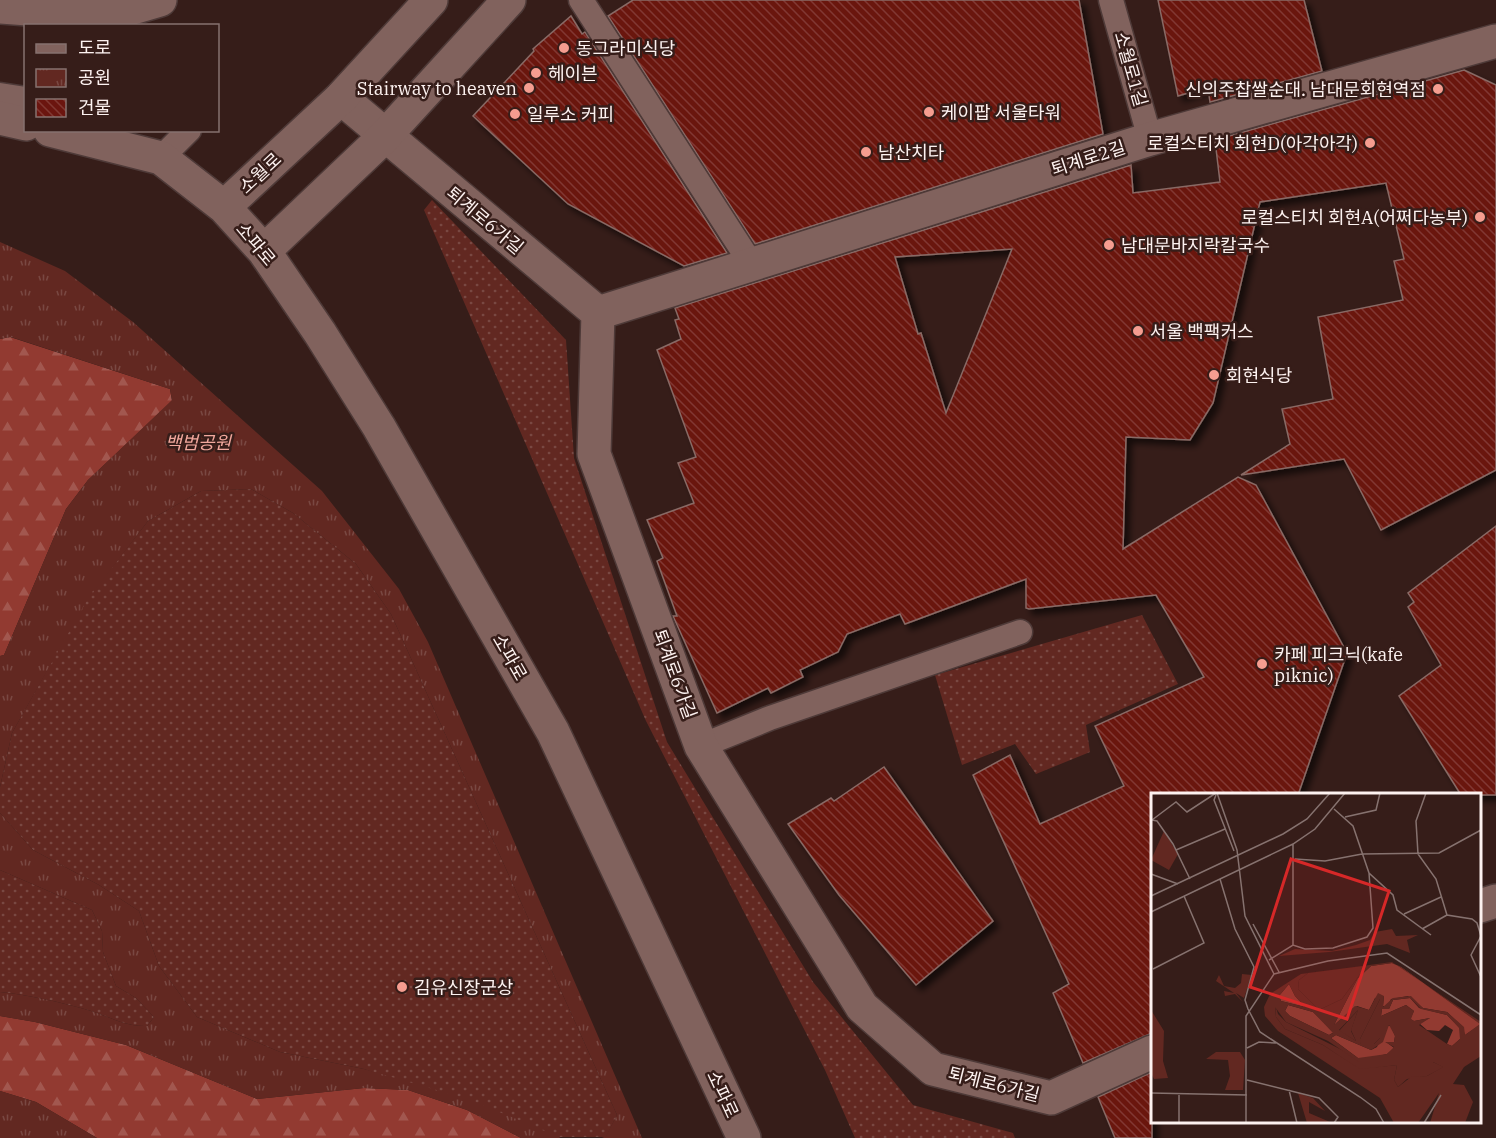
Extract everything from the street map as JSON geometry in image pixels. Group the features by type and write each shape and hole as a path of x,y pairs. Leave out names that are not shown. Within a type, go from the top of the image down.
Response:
{"street":[{"path":"0,7 109,15 160,0"},
{"name":"소월로","path":"59,132 161,158 224,207 341,98 431,0"},
{"path":"264,252 385,136 509,0"},
{"name":"퇴계로2길","path":"597,314 1150,139 1496,41"},
{"name":"퇴계로6가길","path":"341,98 597,314 594,454 701,746 862,1007 933,1069 1051,1098 1151,1052"},
{"path":"0,118 24,124"},
{"name":"소파로","path":"224,207 264,252 333,352 379,427 553,732 744,1138"},
{"path":"1481,905 1496,901"}],"lane":[{"path":"581,0 752,265"},
{"name":"소월로1길","path":"1111,0 1150,139"},
{"path":"0,95 24,99"},
{"path":"161,158 187,132"},
{"path":"701,746 770,718 1020,632"}],"green space":[{"path":"432,200 566,340 574,458 667,742 813,982 913,1105 1013,1133 1015,1138 855,1138 825,1070 646,721 424,210"},
{"name":"백범공원","path":"0,242 65,271 133,322 322,491 399,589 428,642 642,1138 602,1138 606,1136 617,1115 391,614 356,564 293,513 251,489 201,491 148,521 86,602 12,733 0,787 0,656 4,655 66,509 88,480 172,400 170,389 11,337 0,339"},
{"path":"10,337 170,389 172,401 88,480 66,509 4,655 0,656 0,339"},
{"path":"251,489 293,513 356,564 391,614 617,1115 606,1137 555,1137 364,1069 280,1052 197,1017 159,966 139,911 99,885 33,850 0,813 0,787 12,733 85,602 148,521 201,491"},
{"path":"1142,615 1178,684 1086,725 1090,752 1036,774 1015,744 962,765 935,675"},
{"path":"0,813 33,850 99,885 139,911 159,966 197,1017 280,1052 364,1069 471,1100 561,1138 521,1138 467,1110 408,1090 364,1088 257,1099 126,1045 35,1022 0,1016 0,992 66,1004 132,1025 147,1026 154,1017 136,998 116,986 103,952 102,931 92,910 0,870"},
{"path":"0,870 92,910 102,931 103,952 116,986 136,998 154,1017 147,1026 124,1023 88,1010 55,1002 0,992"},
{"path":"0,1016 35,1022 126,1045 257,1099 364,1088 408,1090 467,1110 521,1138 97,1138 36,1102 0,1091"},
{"path":"0,1091 36,1102 97,1138 0,1138"}],"building":[{"path":"633,0 1079,0 1103,134 755,244 608,16"},
{"path":"1158,0 1304,0 1322,71 1210,102 1208,87 1178,96"},
{"path":"571,16 582,34 585,32 727,253 684,266 568,204 473,116 534,51 533,49"},
{"path":"1464,70 1496,85 1496,470 1381,530 1344,459 1241,475 1290,444 1282,409 1333,399 1318,317 1403,300 1394,261 1404,259 1386,183 1260,202 1213,403 1190,440 1126,437 1123,549 1238,477 1256,485 1347,653 1299,793 1151,793 1151,1033 1083,1063 1053,993 1069,984 973,775 1010,755 1040,824 1124,786 1095,726 1204,677 1156,595 1029,609 1026,608 1026,579 905,624 900,614 847,634 838,652 800,670 803,677 771,693 768,688 717,713 673,616 677,616 657,561 663,558 647,520 694,503 678,463 696,457 657,350 681,339 675,320 679,319 675,308 1131,165 1133,193 1220,182 1215,140","holes":["1012,249 946,413 921,333 918,334 895,257"]},
{"path":"1496,526 1496,795 1460,793 1399,696 1441,665 1408,607 1414,602 1408,593"},
{"path":"884,767 993,921 916,985 839,895 788,824 831,798 834,801"},
{"path":"1151,1072 1152,1138 1115,1138 1098,1097"}],"place":[{"name":"동그라미식당","path":"564,48"},
{"name":"헤이븐","path":"536,73"},
{"name":"Stairway to heaven","path":"529,88"},
{"name":"신의주찹쌀순대. 남대문회현역점","path":"1438,89"},
{"name":"케이팝 서울타워","path":"929,112"},
{"name":"일루소 커피","path":"515,114"},
{"name":"로컬스티치 회현D(아각아각)","path":"1370,143"},
{"name":"남산치타","path":"866,152"},
{"name":"로컬스티치 회현A(어쩌다농부)","path":"1480,217"},
{"name":"남대문바지락칼국수","path":"1109,245"},
{"name":"서울 백팩커스","path":"1138,331"},
{"name":"회현식당","path":"1214,375"},
{"name":"카페 피크닉(kafe piknic)","path":"1262,664"},
{"name":"김유신장군상","path":"402,987"}]}
